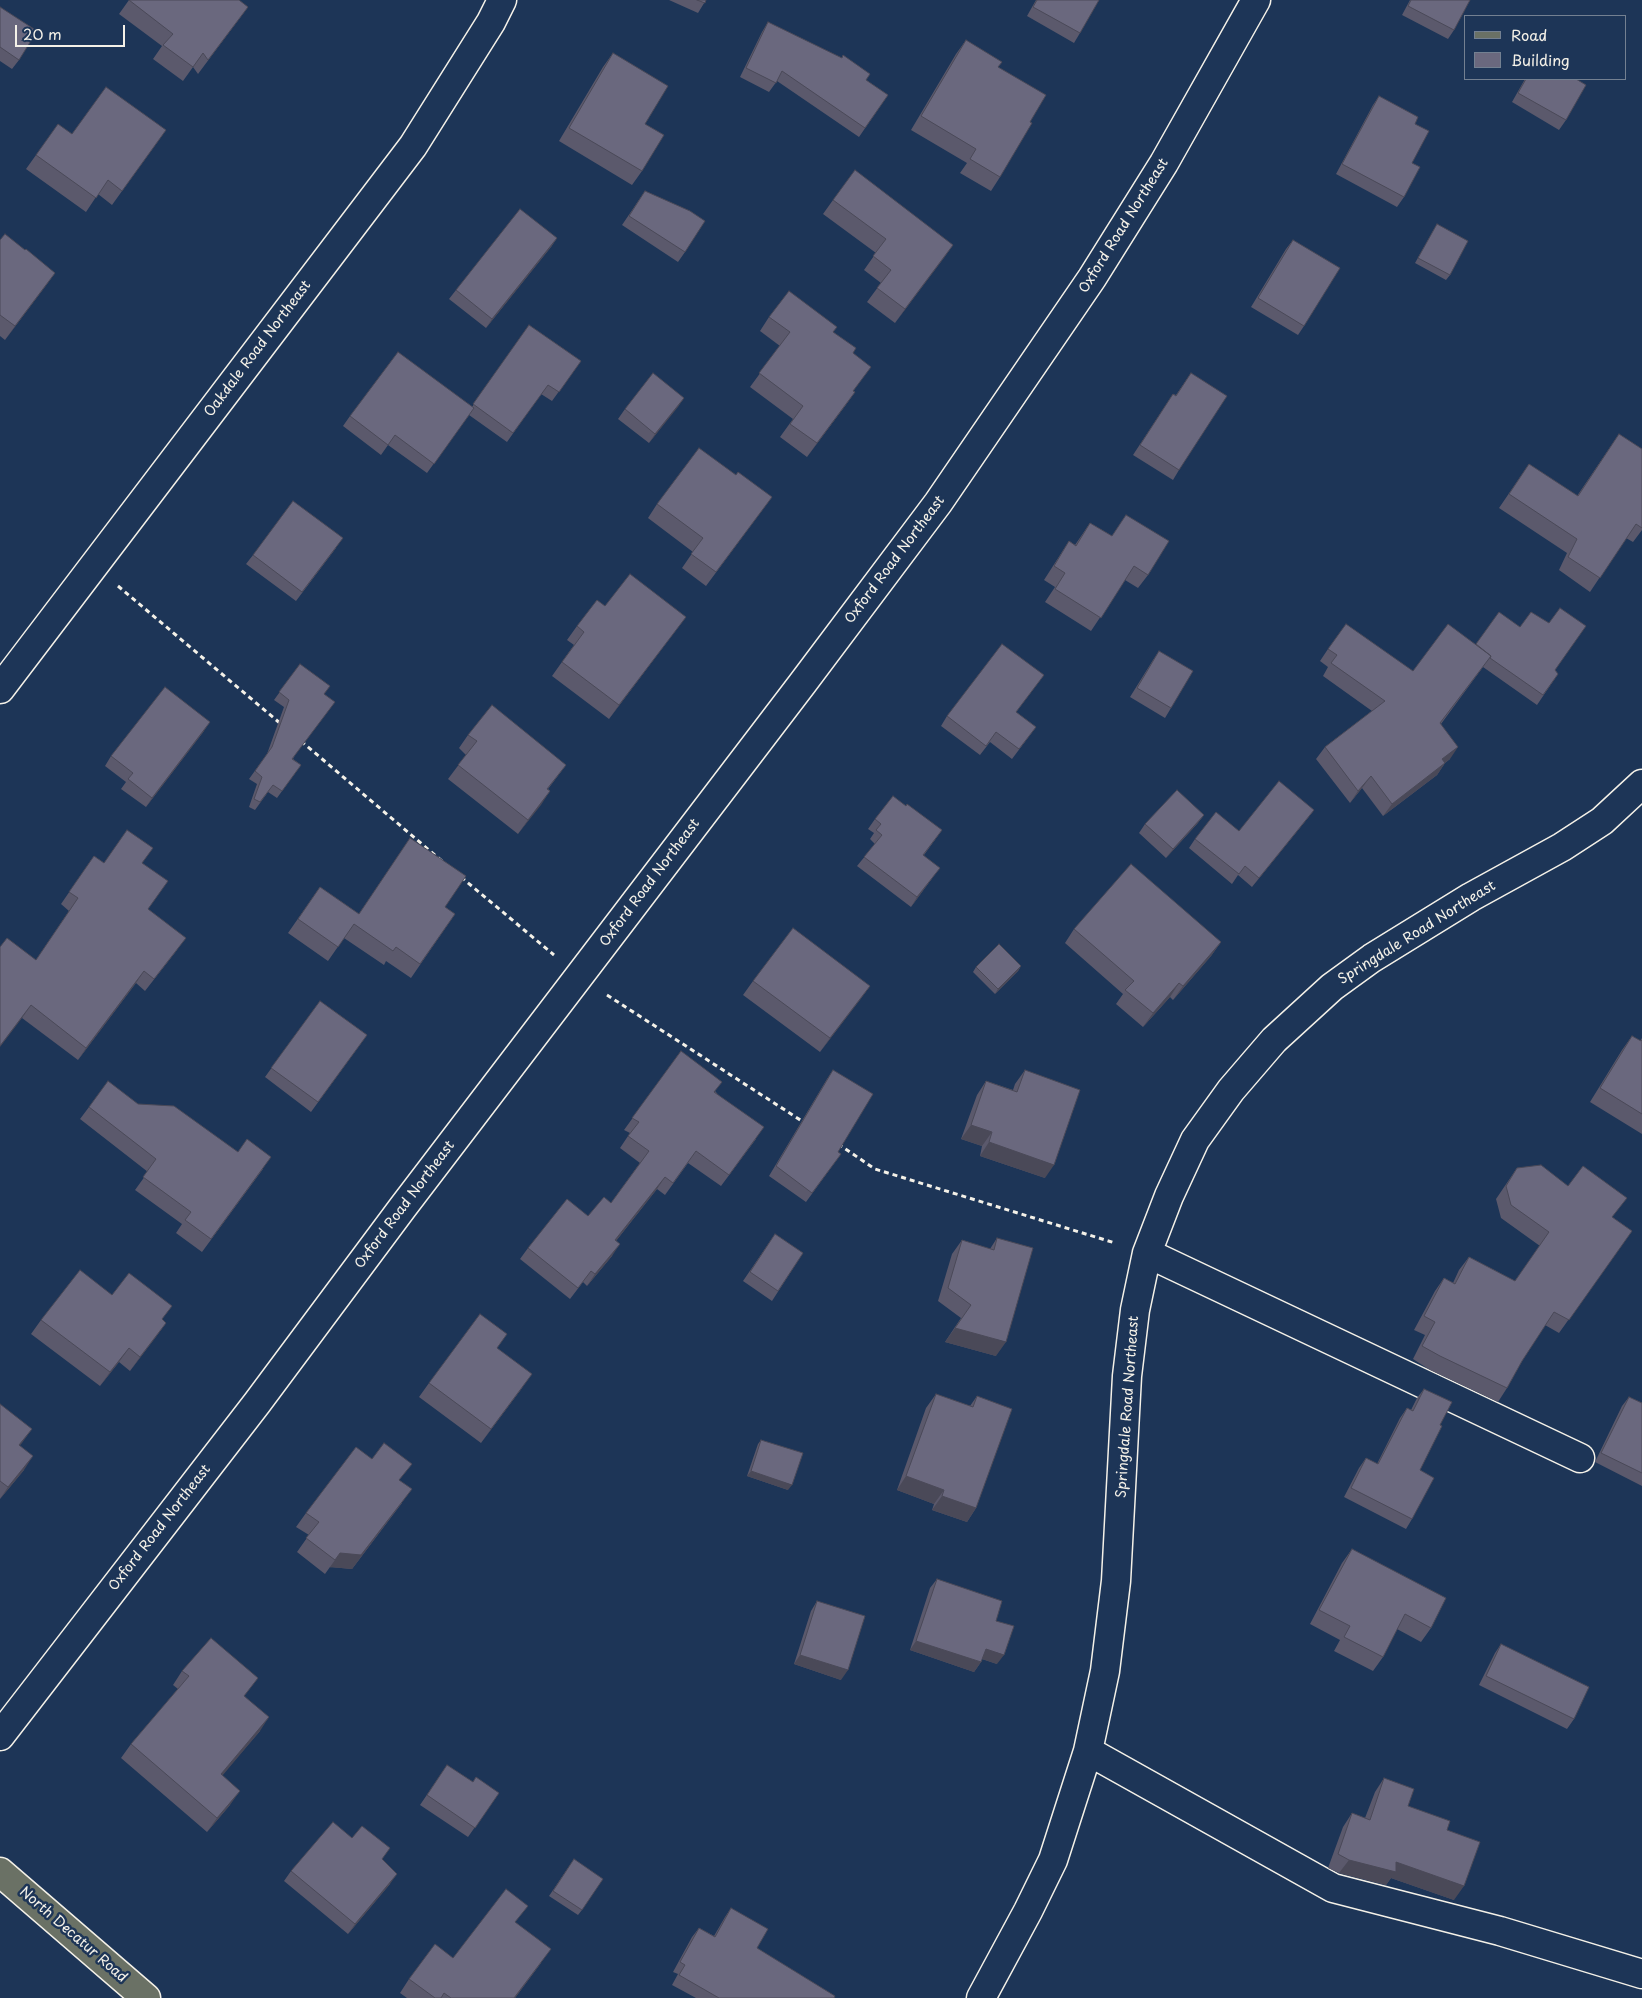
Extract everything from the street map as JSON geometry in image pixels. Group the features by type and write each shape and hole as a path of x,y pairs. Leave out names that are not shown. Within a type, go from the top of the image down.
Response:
{"main road":[{"name":"North Decatur Road","path":"0,1872 146,1998"}],"street":[{"name":"Oakdale Road Northeast","path":"0,689 413,146 491,22 502,0"},
{"name":"Oxford Road Northeast","path":"0,1736 257,1403 403,1207 938,503 1092,278 1164,163 1256,0"},
{"name":"Springdale Road Northeast","path":"981,1998 1053,1860 1088,1751 1105,1671 1116,1581 1127,1376 1136,1310 1147,1253 1169,1196 1195,1140 1231,1090 1274,1040 1332,987 1372,958 1471,897 1562,847 1602,821 1642,784"},
{"path":"1147,1253 1580,1458"},
{"path":"1088,1751 1333,1888 1517,1936 1642,1974"}],"building":[{"path":"129,0 239,0 248,7 208,60 203,53 193,67 163,45 173,34"},
{"path":"1037,0 1099,0 1080,33 1033,7"},
{"path":"1411,0 1470,0 1454,30 1408,6"},
{"path":"0,7 37,31 19,60 0,47"},
{"path":"768,22 842,58 843,55 870,74 866,80 888,95 865,128 782,71 776,83 746,68"},
{"path":"966,40 1002,62 998,67 1046,95 1000,177 970,159 976,149 921,116"},
{"path":"613,53 668,86 645,124 664,135 642,171 569,128"},
{"path":"1525,80 1578,80 1586,85 1566,120 1518,93"},
{"path":"106,87 166,130 122,191 108,180 96,198 36,155 58,124 72,134"},
{"path":"1379,96 1418,117 1415,124 1429,131 1412,163 1420,167 1404,197 1342,164"},
{"path":"855,170 953,245 905,309 877,288 891,270 873,256 886,239 833,200"},
{"path":"645,191 690,211 705,221 685,252 629,216"},
{"path":"520,209 557,238 492,319 456,290"},
{"path":"1437,224 1468,241 1450,275 1418,258"},
{"path":"5,234 55,273 15,326 0,315 0,240"},
{"path":"1293,240 1340,268 1304,326 1258,298"},
{"path":"789,291 837,327 833,332 856,348 853,353 871,367 817,443 790,424 803,406 759,373 790,332 769,317"},
{"path":"529,325 581,361 559,392 548,385 513,433 473,404"},
{"path":"398,352 474,408 434,464 395,435 388,445 350,416"},
{"path":"653,373 684,398 655,434 625,409"},
{"path":"1191,373 1227,396 1179,470 1140,445 1173,394 1176,396"},
{"path":"1619,434 1642,449 1642,528 1636,524 1600,578 1568,557 1577,539 1509,494 1529,464 1578,496"},
{"path":"699,448 736,475 738,472 772,497 716,572 691,554 703,538 657,504"},
{"path":"293,501 343,538 302,592 253,555"},
{"path":"1126,515 1169,541 1148,575 1134,566 1101,618 1055,589 1065,573 1054,566 1069,541 1076,546 1090,523 1112,536"},
{"path":"630,574 686,617 619,705 562,662 584,632 577,626 597,600 605,606"},
{"path":"1560,608 1586,626 1555,670 1558,674 1543,695 1490,658 1491,656 1476,644 1499,612 1520,627 1531,612 1549,623"},
{"path":"1346,624 1413,671 1448,624 1491,656 1440,723 1458,747 1442,759 1445,763 1392,804 1371,776 1358,791 1325,747 1385,701 1331,663 1337,655 1328,649"},
{"path":"1002,644 1044,675 1016,712 1036,727 1019,749 996,732 986,746 947,716"},
{"path":"1159,651 1193,671 1171,708 1137,688"},
{"path":"300,664 330,686 324,694 335,702 292,759 301,765 282,791 273,785 260,802 254,799 262,777 255,771 272,747 289,700 279,692"},
{"path":"165,687 210,722 152,798 128,779 133,773 111,756"},
{"path":"492,705 566,765 547,789 550,791 528,820 458,765 477,741 468,735"},
{"path":"1279,781 1314,810 1259,878 1245,866 1239,874 1195,839 1216,812 1239,831"},
{"path":"1177,790 1204,815 1173,849 1145,824"},
{"path":"893,796 942,830 923,855 940,868 917,897 864,857 882,835 876,830 881,824 875,819"},
{"path":"127,830 153,848 142,863 168,881 148,909 186,938 154,979 144,971 86,1048 31,1005 0,1046 0,947 7,938 36,960 78,898 69,892 94,856 104,863"},
{"path":"410,838 466,876 445,907 455,914 420,964 396,947 393,951 354,924 338,947 298,919 320,887 359,914"},
{"path":"1131,864 1221,942 1183,986 1179,983 1153,1013 1125,990 1134,981 1074,929"},
{"path":"793,928 870,986 830,1038 753,981"},
{"path":"999,944 1021,966 998,989 976,967"},
{"path":"320,1001 367,1035 318,1102 271,1068"},
{"path":"1632,1036 1642,1040 1642,1114 1600,1088"},
{"path":"681,1051 722,1082 714,1092 764,1127 729,1175 696,1151 673,1183 665,1177 615,1240 620,1244 595,1274 591,1271 578,1288 528,1248 567,1199 588,1216 604,1197 611,1203 649,1151 628,1136 639,1122 632,1118"},
{"path":"833,1070 873,1094 838,1152 841,1154 812,1193 776,1166"},
{"path":"1025,1070 1080,1090 1054,1165 989,1142 992,1132 971,1125 986,1081 1017,1092"},
{"path":"108,1081 138,1104 174,1106 238,1152 247,1139 271,1157 211,1239 185,1220 191,1212 143,1177 156,1159 89,1107"},
{"path":"1541,1165 1568,1186 1583,1166 1627,1198 1612,1217 1632,1231 1569,1320 1554,1312 1507,1388 1422,1346 1435,1322 1424,1316 1444,1278 1455,1284 1469,1257 1515,1281 1549,1232 1511,1205 1506,1186 1517,1168"},
{"path":"775,1234 803,1253 778,1291 750,1272"},
{"path":"997,1238 1033,1248 1006,1342 955,1328 971,1305 948,1288 962,1240 994,1250"},
{"path":"80,1270 112,1295 129,1273 172,1306 162,1319 166,1323 140,1357 129,1348 110,1372 41,1320"},
{"path":"480,1314 507,1334 497,1348 532,1374 491,1429 429,1383"},
{"path":"1424,1389 1452,1402 1420,1470 1434,1478 1412,1519 1351,1488 1366,1458 1378,1464 1407,1408 1413,1411"},
{"path":"936,1394 973,1407 977,1396 1012,1409 976,1508 942,1496 944,1490 906,1476"},
{"path":"1629,1397 1642,1403 1642,1473 1601,1453"},
{"path":"0,1404 32,1429 19,1445 33,1456 8,1487 0,1481"},
{"path":"761,1440 803,1453 792,1485 751,1471"},
{"path":"384,1443 412,1464 399,1480 412,1489 361,1555 340,1553 335,1560 306,1538 319,1522 306,1513 356,1447 372,1459"},
{"path":"1352,1549 1446,1598 1431,1628 1405,1614 1383,1657 1344,1637 1350,1626 1319,1610"},
{"path":"937,1579 1002,1601 996,1621 1014,1626 1004,1655 986,1649 981,1662 916,1641"},
{"path":"817,1601 865,1616 848,1670 800,1655"},
{"path":"211,1638 258,1678 244,1696 269,1717 221,1774 240,1791 217,1818 131,1744 189,1676 182,1671"},
{"path":"1501,1644 1589,1687 1574,1719 1486,1676"},
{"path":"447,1765 473,1782 476,1777 499,1793 475,1828 427,1795"},
{"path":"1384,1778 1414,1789 1408,1806 1450,1821 1447,1830 1480,1842 1464,1886 1396,1862 1396,1872 1349,1860 1338,1854 1352,1813 1370,1820"},
{"path":"333,1822 352,1838 362,1826 390,1848 382,1859 397,1874 355,1924 291,1871"},
{"path":"574,1859 603,1879 582,1910 553,1891"},
{"path":"506,1889 528,1906 515,1922 551,1949 514,1998 451,1998 444,1993 441,1998 435,1998 409,1979 435,1944 453,1958"},
{"path":"731,1908 768,1929 757,1948 835,1996 834,1998 719,1998 679,1975 685,1965 680,1962 699,1928 715,1937"}]}
